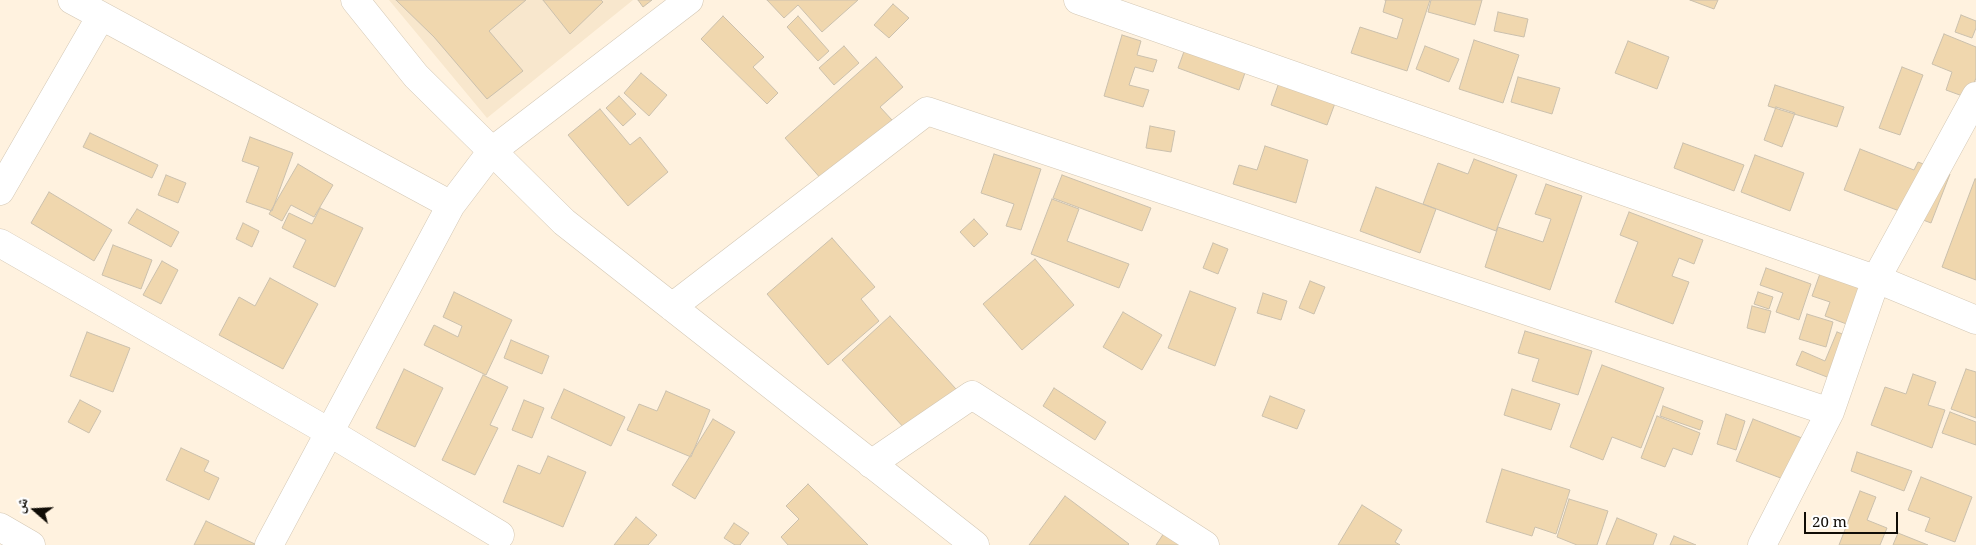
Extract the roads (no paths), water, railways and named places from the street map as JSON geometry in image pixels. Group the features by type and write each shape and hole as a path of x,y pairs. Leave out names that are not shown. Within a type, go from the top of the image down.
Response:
{"street":[{"path":"72,0 451,205"},
{"path":"355,0 416,76 564,222 975,545"},
{"path":"269,545 451,205 492,151 689,0"},
{"path":"1078,0 1876,279 1976,320"},
{"path":"0,191 101,16"},
{"path":"1762,545 1830,412 1876,279 1976,96"},
{"path":"672,307 927,111 1830,412"},
{"path":"0,243 329,432 500,535"},
{"path":"871,464 972,395 1205,545"},
{"path":"0,527 31,545"}]}
